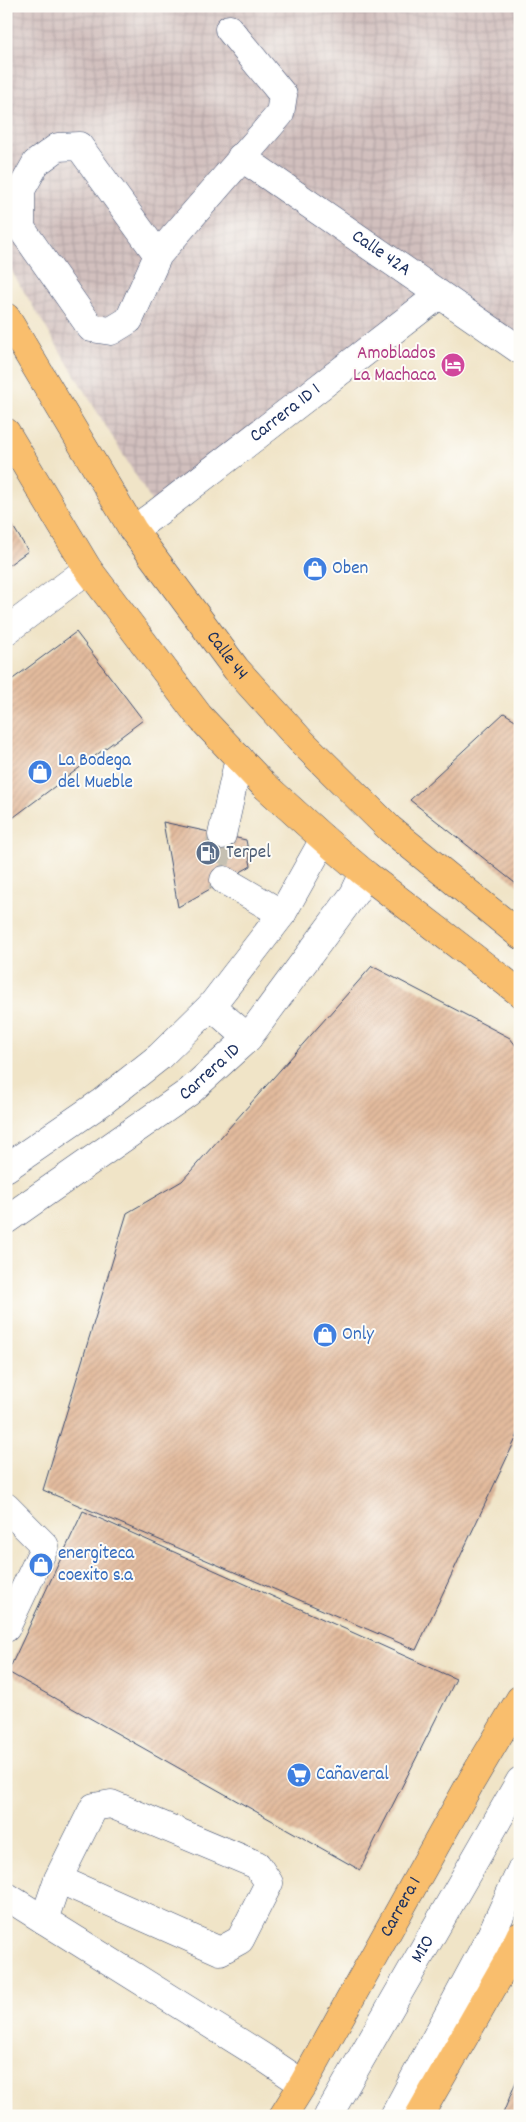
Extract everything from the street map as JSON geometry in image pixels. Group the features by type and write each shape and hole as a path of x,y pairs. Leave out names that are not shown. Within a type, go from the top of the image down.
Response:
{"main road":[{"name":"Calle 44","path":"6,317 133,530 236,669 301,741 390,829 520,935"},
{"path":"6,432 88,569 199,716 263,784 324,839 364,873 520,993"},
{"name":"Carrera 1","path":"283,2116 303,2084 472,1780 520,1699"},
{"path":"420,2116 520,1936"}],"street":[{"path":"158,255 79,146 58,147 36,163 21,190 21,228 91,328 111,331 129,320 158,255 280,114 282,96 229,29"},
{"name":"Calle 42A","path":"241,157 520,350"},
{"name":"Carrera 1D 1","path":"133,530 440,295"},
{"path":"6,631 88,569"},
{"path":"222,835 239,758"},
{"path":"6,1168 102,1102 159,1057 210,1006 282,914 324,839"},
{"name":"Carrera 1D","path":"6,1220 190,1092 248,1038 354,894 364,873"},
{"path":"224,880 282,914"},
{"path":"210,1006 248,1038"},
{"path":"6,1507 45,1546 6,1628"},
{"name":"MIO","path":"328,2116 520,1781"},
{"path":"44,1920 58,1879 94,1807 111,1804 257,1864 269,1883 240,1940 220,1951 58,1879"},
{"path":"394,2116 491,1934 520,1872"},
{"path":"6,1896 303,2084"}],"shaded area":[{"path":"6,6 520,6 520,350 439,295 158,512 6,262"}],"building":[{"path":"6,515 28,551 6,567"},
{"name":"La Bodega del Mueble","path":"76,632 143,720 6,823 6,684"},
{"path":"504,713 520,723 520,887 410,800"},
{"name":"Terpel","path":"163,822 246,840 251,866 178,907"},
{"path":"372,966 510,1038 520,1051 520,1430 416,1650 43,1490 127,1213 182,1181"},
{"name":"Cañaveral","path":"83,1511 456,1679 360,1870 8,1672"},
{"path":"520,2072 520,2116 502,2116"}],"tunnel":[{"path":"222,835 213,874 224,880"}],"place":[{"name":"Amoblados La Machaca","path":"453,365"},
{"name":"Oben","path":"315,569"},
{"name":"La Bodega del Mueble","path":"40,772"},
{"name":"Terpel","path":"208,853"},
{"name":"Only","path":"325,1335"},
{"name":"energiteca coexito s.a","path":"41,1565"},
{"name":"Cañaveral","path":"299,1775"}]}
